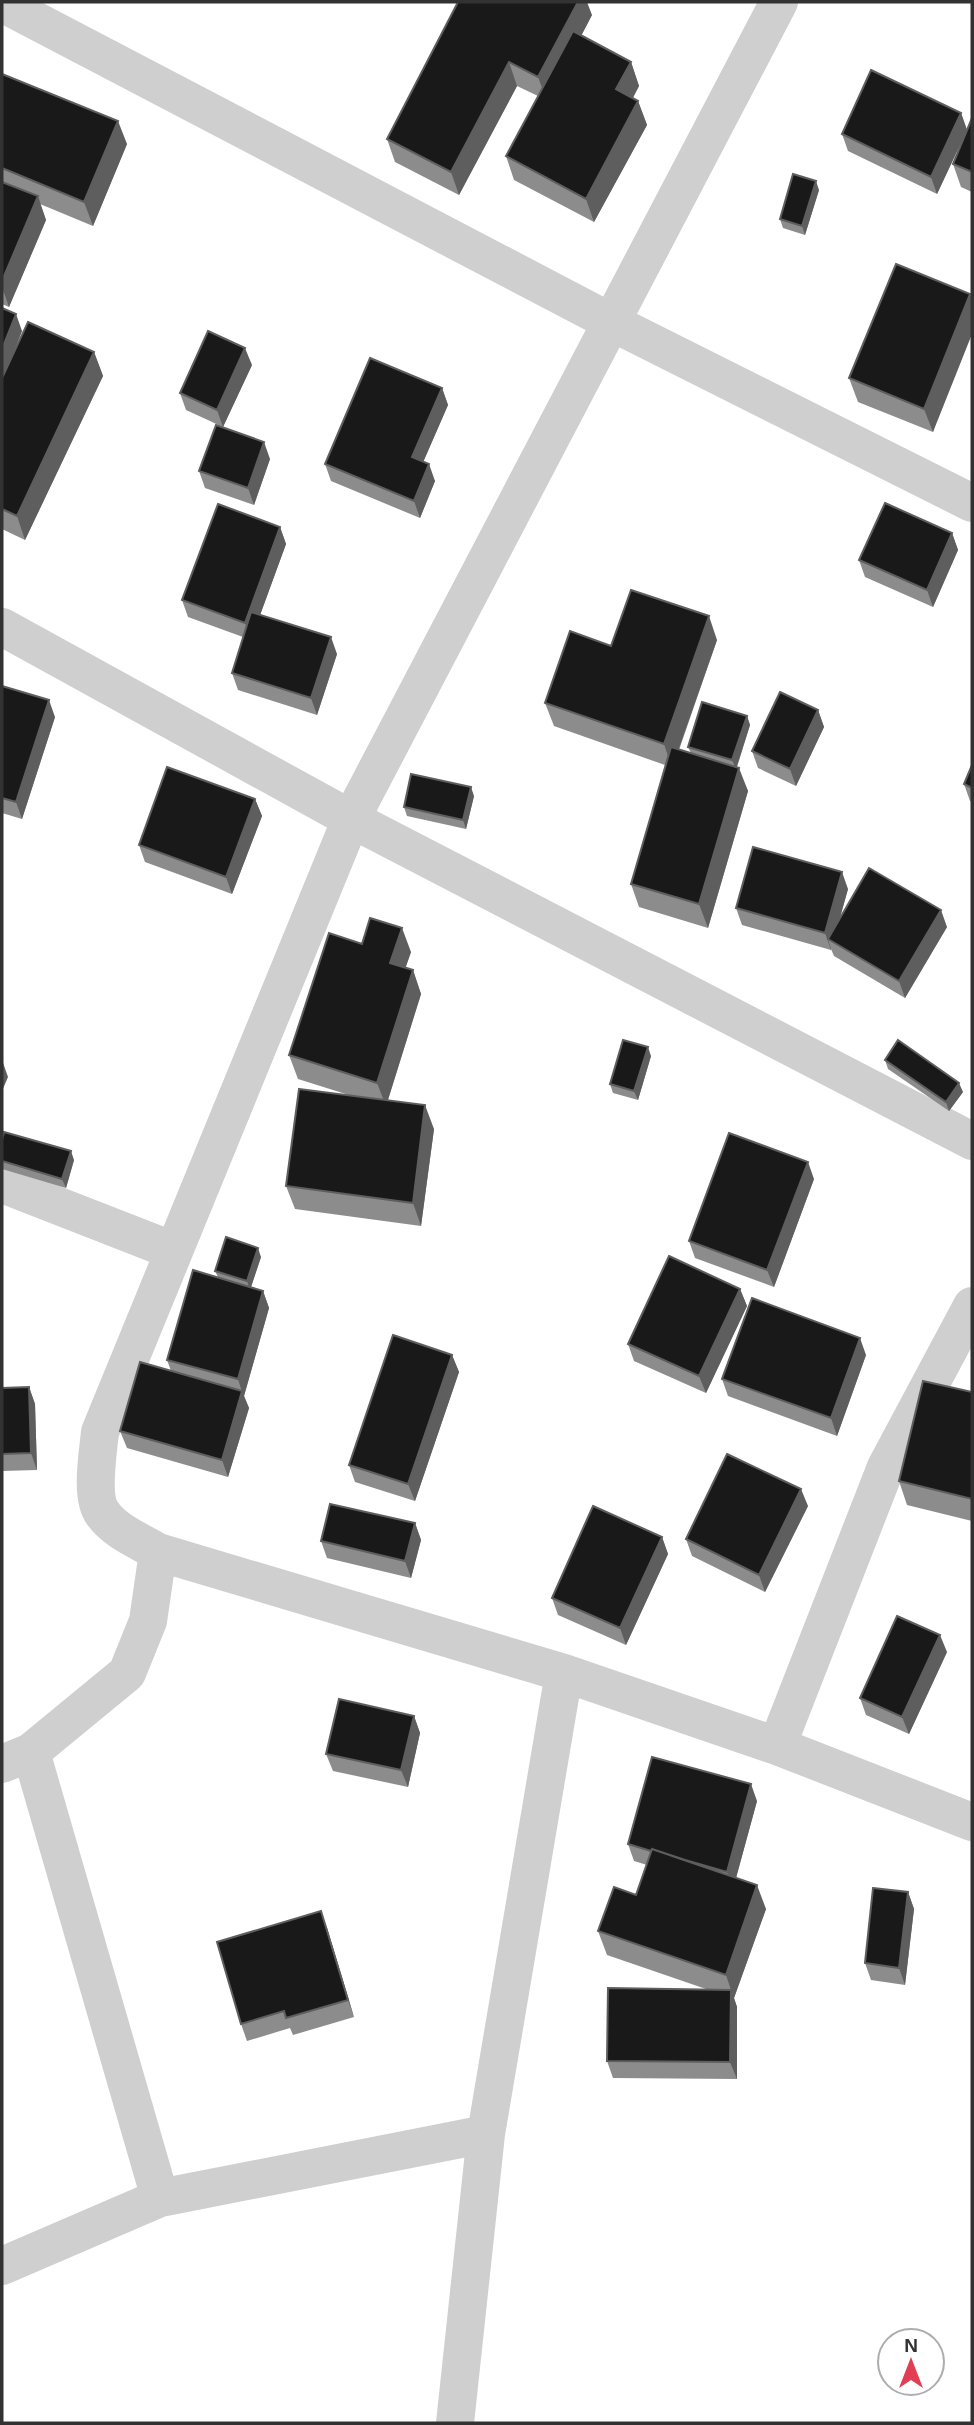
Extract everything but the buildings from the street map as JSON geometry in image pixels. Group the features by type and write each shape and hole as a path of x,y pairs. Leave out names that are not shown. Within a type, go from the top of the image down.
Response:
{"street":[{"path":"779,2 351,819 100,1432 95,1482 101,1513 121,1531 158,1552 564,1673 777,1746 972,1822"},
{"path":"2,3 611,322 972,503"},
{"path":"2,627 351,819 972,1141"},
{"path":"2,1184 174,1251"},
{"path":"777,1746 886,1468 972,1306"},
{"path":"158,1552 148,1621 127,1674 16,1758 160,2199"},
{"path":"455,2423 486,2134 564,1673"},
{"path":"2,2266 160,2199 486,2134"}]}
